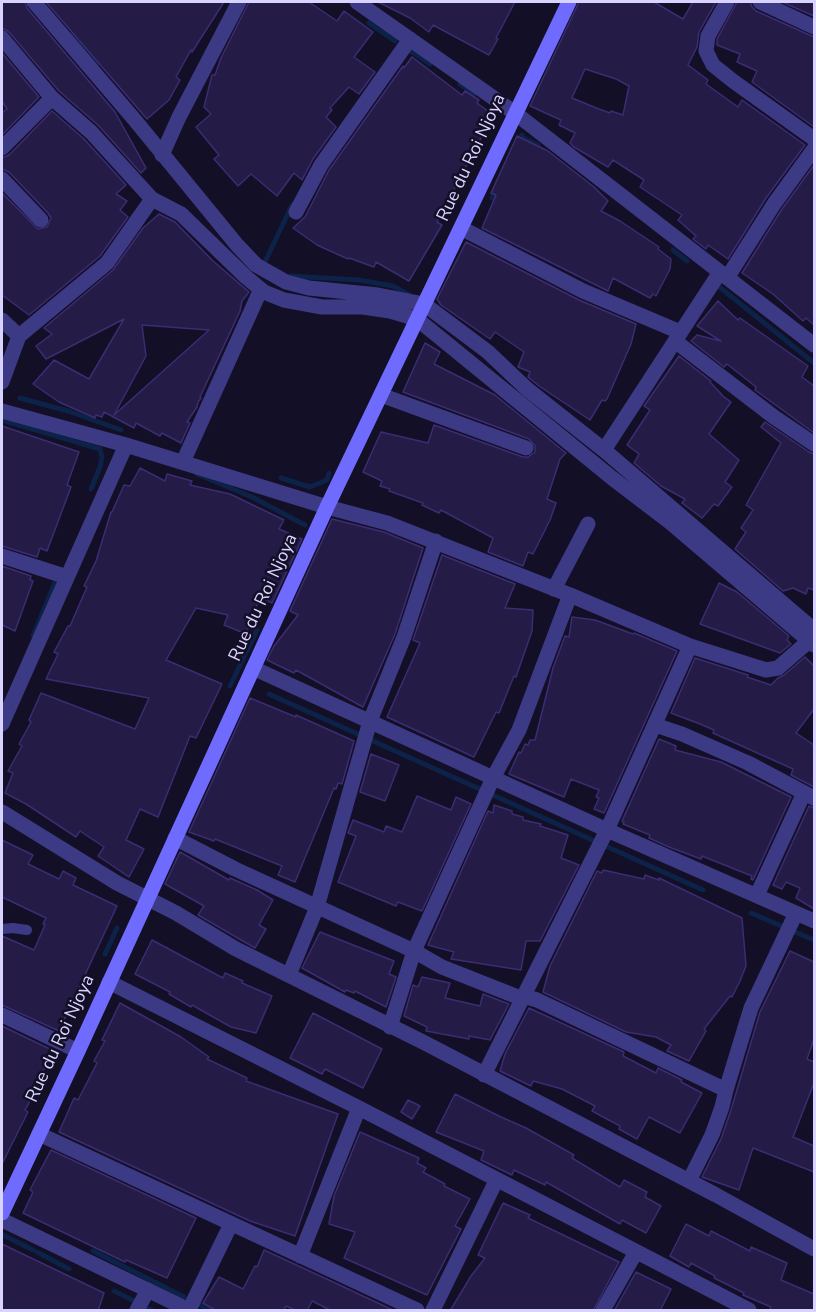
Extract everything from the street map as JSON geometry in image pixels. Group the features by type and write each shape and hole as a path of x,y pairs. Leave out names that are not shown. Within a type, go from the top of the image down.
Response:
{"main road":[{"name":"Rue du Roi Njoya","path":"2,1213 327,507 569,2"}],"street":[{"path":"34,2 248,258 267,273 286,282 309,288 378,295 424,304 488,352 527,389 604,450 812,630"},
{"path":"162,155 179,117 239,2"},
{"path":"357,2 515,113 814,345"},
{"path":"727,2 708,36 706,51 713,64 814,139"},
{"path":"760,2 814,27"},
{"path":"2,38 52,98 91,132 152,199 181,214 261,289 284,300 322,307 363,307 390,310 417,319 612,478 812,630"},
{"path":"296,212 321,165 410,39"},
{"path":"2,148 52,98"},
{"path":"604,450 678,336 814,148"},
{"path":"2,179 41,220"},
{"path":"2,382 19,336 107,263 152,199"},
{"path":"460,228 583,291 678,336 774,417 814,444"},
{"path":"183,462 261,289"},
{"path":"2,320 19,336"},
{"path":"381,395 526,448"},
{"path":"2,411 126,445 327,507 366,516 436,541 690,646 766,669 778,668 812,630"},
{"path":"2,724 126,445"},
{"path":"555,589 588,524"},
{"path":"289,975 317,907 370,721 404,637 436,541"},
{"path":"2,556 67,577"},
{"path":"390,1027 414,951 494,777 519,730 570,595"},
{"path":"483,1075 607,830 690,646"},
{"path":"253,668 607,830 814,921"},
{"path":"655,725 682,734 748,763 809,796 757,896"},
{"path":"2,812 117,884 237,949 689,1181 814,1249"},
{"path":"175,838 235,869 414,951 442,967 523,999 527,997 537,1000 726,1090"},
{"path":"689,1181 712,1135 752,1008 796,913"},
{"path":"109,982 359,1108 749,1311"},
{"path":"2,1015 78,1051"},
{"path":"300,1256 359,1108"},
{"path":"39,1134 417,1311"},
{"path":"433,1311 496,1181"},
{"path":"2,1220 189,1310 231,1224"},
{"path":"603,1311 636,1252"},
{"path":"137,1311 148,1290"}],"lane":[{"path":"2,929 27,930"}],"building":[{"path":"2,2 25,2 27,8 115,112 146,168 141,173 98,125 59,91 9,32 2,28"},
{"path":"46,2 224,2 192,52 191,50 176,77 180,80 169,100 147,119"},
{"path":"249,2 309,2 337,21 344,11 373,32 354,57 375,72 359,94 349,87 330,108 332,110 326,117 336,127 313,159 302,180 294,173 277,196 251,174 238,186 214,159 219,155 196,127 211,114 204,107 212,75 215,75"},
{"path":"378,2 515,2 489,55 433,25 429,32 410,18"},
{"path":"579,2 654,2 683,19 693,2 716,2 699,32 697,47 688,65 708,80 706,84 738,107 742,100 805,145 766,198 728,259 708,245 706,249 693,239 696,236 678,220 682,215 640,187 644,180 613,160 608,167 574,147 570,143 575,133 559,125 561,120 530,106","holes":["585,69 616,79 629,86 623,115 611,111 610,113 572,98"]},
{"path":"737,2 750,2 756,11 814,37 814,127 752,82 757,71 737,62 740,54 717,45 717,39"},
{"path":"782,2 814,2 814,16"},
{"path":"2,53 39,97 2,135 2,113 7,109 2,101"},
{"path":"412,57 462,95 465,91 479,100 477,103 493,115 437,222 442,225 409,281 376,262 374,267 348,259 317,245 293,228 305,217 329,170 403,66 404,68"},
{"path":"52,111 84,139 126,185 116,194 127,201 120,210 128,217 100,256 29,315 2,295 2,193 38,229 47,227 51,218 9,172 2,169 2,158 9,155"},
{"path":"517,136 548,151 594,187 608,201 601,211 659,247 658,249 671,259 670,269 656,296 653,294 650,298 613,278 608,291 482,228 496,195 491,193"},
{"path":"814,165 814,325 806,318 803,321 773,294 742,273 782,209"},
{"path":"159,214 175,222 212,260 249,292 242,301 240,311 197,407 187,422 190,423 181,443 162,433 160,436 136,423 134,428 104,412 102,417 96,415 95,418 59,402 33,384 54,360 89,379 124,319 46,359 36,346 52,334 44,328 113,270 143,228","holes":["142,325 209,330 114,415 146,356"]},
{"path":"466,242 579,300 636,324 631,344 607,399 602,400 590,420 539,386 528,377 530,372 518,367 524,352 495,332 490,339 441,305 437,299"},
{"path":"718,301 738,320 740,318 808,366 802,377 814,386 814,433 755,390 756,387 727,364 724,367 691,341 697,335 721,341 697,326"},
{"path":"425,343 440,352 434,364 495,395 566,453 560,459 547,499 556,503 550,520 533,554 528,552 523,566 488,552 493,538 441,510 439,513 422,505 423,503 389,491 390,489 380,486 382,481 363,472 381,432 428,443 434,425 523,457 528,457 535,452 535,446 529,439 403,392"},
{"path":"679,356 711,381 731,402 709,434 739,460 725,482 732,487 718,506 714,504 702,518 682,503 685,499 661,486 634,463 639,454 627,445 650,410 644,406"},
{"path":"765,422 814,454 814,590 808,588 806,594 793,588 783,591 735,549 746,532 741,528 753,510 746,505 781,443 761,427"},
{"path":"2,426 79,452 67,485 71,487 47,551 40,548 37,557 2,546"},
{"path":"140,468 165,481 167,474 192,481 190,485 230,494 284,520 279,529 302,539 272,603 260,597 246,634 224,625 228,615 196,608 166,660 222,684 196,738 190,736 158,817 140,809 126,840 144,849 129,877 98,856 104,847 80,831 76,837 5,793 13,773 8,771 22,746 19,744 31,722 29,720 41,693 135,729 149,698 46,679 58,654 54,652 70,626 87,587 84,586 96,561 111,512 124,485 130,486"},
{"path":"332,519 384,532 423,548 395,634 363,707 296,670 294,673 267,660 274,646 298,615 290,611"},
{"path":"442,555 515,584 505,608 533,610 532,631 516,677 514,676 499,713 496,712 474,757 387,717 420,643 413,640"},
{"path":"2,566 31,576 30,580 33,581 15,631 2,625"},
{"path":"719,583 737,592 789,636 787,640 791,644 780,653 700,624"},
{"path":"572,617 595,620 677,651 604,813 594,809 599,798 596,797 599,790 571,779 564,797 509,774 525,744 528,745 530,740 535,740 553,668 565,636 569,637"},
{"path":"805,657 814,666 814,709 796,733 814,745 814,787 791,775 793,769 713,733 714,730 671,713 695,658 771,685"},
{"path":"250,698 296,717 296,715 354,741 342,784 338,783 336,789 334,788 295,882 278,875 282,866 215,839 214,841 189,832"},
{"path":"659,739 676,746 675,750 721,762 791,797 753,880 752,876 702,856 701,859 669,847 649,838 650,835 623,824 622,821"},
{"path":"371,754 399,765 385,801 360,792"},
{"path":"417,796 451,810 456,797 471,804 422,911 398,902 396,906 338,882 356,836 348,833 353,820 384,832 386,826 402,832"},
{"path":"494,805 512,811 512,814 523,817 523,820 541,824 540,826 568,835 561,858 579,865 540,941 526,941 521,970 451,959 454,952 428,945 488,811 493,813"},
{"path":"809,806 814,808 814,909 796,898 800,888 786,882 782,889 773,885"},
{"path":"2,840 33,855 28,864 59,879 63,871 76,878 73,885 117,906 59,1031 2,1005 2,936 34,950 46,918 2,897"},
{"path":"180,852 229,880 230,878 257,890 273,900 259,925 266,929 255,948 198,915 204,906 165,884"},
{"path":"603,870 644,879 645,875 659,880 659,878 742,918 746,966 732,997 730,996 704,1029 706,1031 689,1061 667,1051 671,1045 656,1037 626,1032 543,992 550,966 597,871 602,873"},
{"path":"320,932 394,961 389,974 396,977 386,1007 355,991 354,993 346,990 345,992 302,968"},
{"path":"152,940 223,978 225,973 272,996 256,1033 231,1027 192,1005 191,1007 169,994 170,992 135,974"},
{"path":"790,951 814,962 814,1039 807,1059 814,1062 814,1083 793,1137 814,1146 814,1172 753,1148 739,1190 702,1177 721,1139 760,1012"},
{"path":"422,977 450,983 445,998 480,1006 483,994 509,1004 490,1040 469,1036 469,1039 426,1031 427,1027 404,1016 413,985 418,987"},
{"path":"120,1003 181,1037 209,1057 207,1059 247,1078 246,1081 338,1114 295,1236 250,1221 59,1132 74,1098 78,1100 97,1063 94,1061 105,1041 102,1040"},
{"path":"529,1008 624,1052 623,1056 656,1073 658,1068 702,1093 680,1133 649,1117 637,1139 619,1129 620,1126 592,1111 595,1106 562,1089 533,1081 531,1086 500,1071 505,1054"},
{"path":"313,1013 382,1049 363,1088 325,1069 322,1074 290,1058"},
{"path":"2,1026 54,1051 35,1086 38,1087 25,1110 28,1112 2,1164"},
{"path":"455,1094 526,1128 574,1155 572,1158 620,1187 624,1180 647,1192 645,1197 661,1206 646,1233 622,1220 620,1224 546,1182 545,1185 514,1170 512,1175 481,1160 484,1151 436,1132"},
{"path":"408,1100 420,1106 412,1119 401,1112"},
{"path":"360,1132 419,1158 417,1163 426,1168 423,1172 470,1199 455,1226 461,1229 427,1295 344,1258 355,1232 329,1224 334,1196"},
{"path":"51,1150 196,1218 167,1278 126,1260 125,1262 23,1213 33,1192 30,1190"},
{"path":"503,1203 530,1215 528,1218 619,1262 593,1311 450,1311 485,1258 478,1255"},
{"path":"686,1224 709,1236 711,1231 750,1251 751,1247 787,1263 781,1280 814,1294 814,1311 769,1311 771,1307 743,1295 744,1293 691,1263 689,1267 670,1256"},
{"path":"2,1244 104,1293 98,1311 2,1311"},
{"path":"264,1250 395,1311 332,1311 312,1301 307,1311 297,1311 286,1306 283,1311 217,1311 203,1303 219,1277 243,1289 255,1266 257,1267"},
{"path":"636,1272 671,1289 660,1311 614,1311"}],"waterway":[{"path":"369,23 395,41"},
{"path":"73,33 96,64"},
{"path":"406,48 430,64"},
{"path":"460,84 474,94"},
{"path":"517,144 522,135 521,137 538,145"},
{"path":"492,198 497,188"},
{"path":"263,266 292,205"},
{"path":"673,250 687,261"},
{"path":"290,276 359,280 393,286 409,295"},
{"path":"717,285 814,363"},
{"path":"20,398 68,411 121,430"},
{"path":"2,420 100,449 102,457 100,467 91,489"},
{"path":"281,478 310,487 327,480 329,473"},
{"path":"197,474 252,497 305,525"},
{"path":"33,636 57,578"},
{"path":"230,686 257,630"},
{"path":"269,694 703,890"},
{"path":"751,913 814,940"},
{"path":"105,954 117,928"},
{"path":"3,1235 33,1250"},
{"path":"93,1251 184,1297"},
{"path":"37,1252 69,1269"},
{"path":"114,1291 138,1303"},
{"path":"200,1305 210,1310"},
{"path":"147,1308 152,1310"}]}
